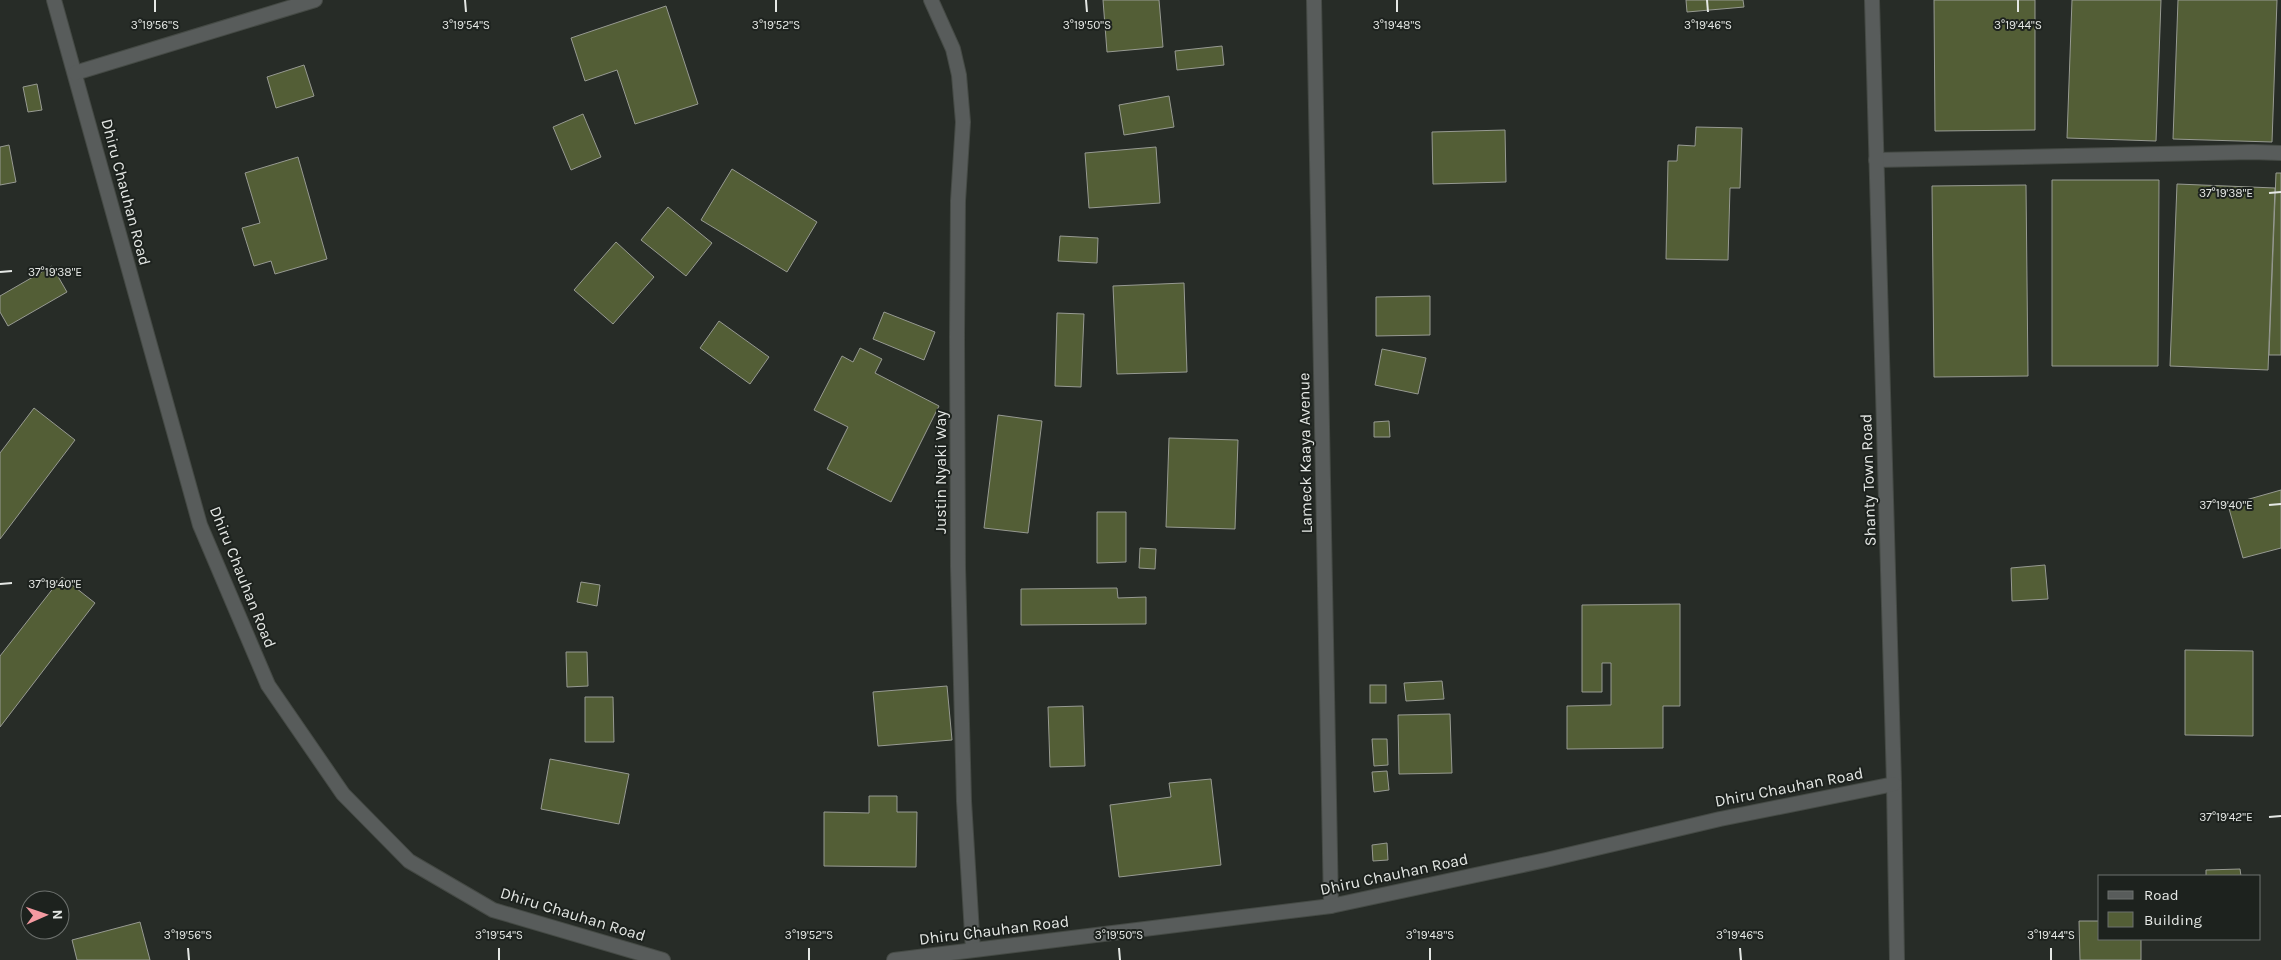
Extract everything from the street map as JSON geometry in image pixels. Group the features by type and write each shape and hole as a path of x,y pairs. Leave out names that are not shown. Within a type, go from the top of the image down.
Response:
{"street":[{"name":"Dhiru Chauhan Road","path":"54,0 200,525 268,685 343,794 409,861 493,910 663,960"},
{"path":"75,73 315,0"},
{"name":"Justin Nyaki Way","path":"931,0 953,49 959,75 963,122 958,201 956,337 958,567 964,801 973,950"},
{"name":"Lameck Kaaya Avenue","path":"1314,0 1331,906"},
{"name":"Shanty Town Road","path":"1872,0 1894,784 1897,960"},
{"path":"1876,160 2252,152 2281,153"},
{"name":"Dhiru Chauhan Road","path":"894,960 1331,906 1546,860 1720,819 1894,784"}],"building":[{"path":"1103,0 1159,0 1163,47 1107,52"},
{"path":"1686,0 1743,0 1744,7 1687,12"},
{"path":"1934,0 2035,0 2035,130 1935,131"},
{"path":"2072,0 2161,0 2156,141 2067,138"},
{"path":"2178,0 2277,0 2272,142 2173,139"},
{"path":"666,6 698,104 635,124 617,70 585,81 571,38"},
{"path":"1222,46 1224,65 1177,70 1175,51"},
{"path":"304,65 314,96 276,108 267,77"},
{"path":"37,84 42,110 28,112 23,87"},
{"path":"1169,96 1174,127 1124,135 1119,105"},
{"path":"583,114 601,157 571,170 553,127"},
{"path":"1696,127 1742,128 1740,188 1730,188 1728,260 1666,259 1668,161 1677,161 1678,145 1695,146"},
{"path":"1505,130 1506,182 1433,184 1432,132"},
{"path":"9,145 16,182 0,185 0,147"},
{"path":"1156,147 1160,203 1089,208 1085,153"},
{"path":"298,157 327,259 275,274 271,261 254,266 242,228 260,223 245,173"},
{"path":"732,169 817,222 787,272 701,220"},
{"path":"2276,173 2281,173 2281,355 2269,355"},
{"path":"2052,180 2159,180 2158,366 2052,366"},
{"path":"2177,184 2275,188 2268,370 2170,366"},
{"path":"2026,185 2028,376 1934,377 1932,186"},
{"path":"668,207 712,243 686,276 641,240"},
{"path":"1060,236 1098,238 1097,263 1058,261"},
{"path":"616,242 654,277 613,324 574,290"},
{"path":"52,266 67,292 8,326 0,312 0,296"},
{"path":"1184,283 1187,372 1117,374 1113,286"},
{"path":"1430,296 1430,335 1376,336 1376,297"},
{"path":"884,312 935,332 924,360 873,339"},
{"path":"1057,313 1084,314 1081,387 1055,386"},
{"path":"719,321 769,357 750,384 700,348"},
{"path":"860,348 882,359 875,373 939,406 891,502 827,469 848,427 814,410 842,356 853,362"},
{"path":"1382,349 1426,358 1418,394 1375,385"},
{"path":"34,408 75,440 0,539 0,453"},
{"path":"998,415 1042,421 1028,533 984,528"},
{"path":"1389,421 1390,437 1374,437 1374,422"},
{"path":"1169,438 1238,440 1235,529 1166,527"},
{"path":"2281,490 2281,548 2243,558 2228,505"},
{"path":"1097,512 1126,512 1126,562 1097,563"},
{"path":"1140,548 1156,549 1155,569 1139,568"},
{"path":"2045,565 2048,599 2012,601 2011,568"},
{"path":"62,577 95,603 0,727 0,656"},
{"path":"581,582 600,585 597,606 577,602"},
{"path":"1117,588 1118,598 1146,597 1146,624 1021,625 1021,589"},
{"path":"1680,604 1680,706 1663,706 1663,748 1567,749 1567,706 1611,705 1611,663 1602,663 1602,692 1582,692 1582,605"},
{"path":"2185,650 2253,651 2253,736 2185,735"},
{"path":"566,652 587,652 588,686 567,687"},
{"path":"1442,681 1444,699 1406,701 1404,683"},
{"path":"1370,685 1386,685 1386,703 1370,703"},
{"path":"947,686 952,740 878,746 873,692"},
{"path":"585,697 613,697 614,742 585,742"},
{"path":"1083,706 1085,766 1050,767 1048,707"},
{"path":"1450,714 1452,773 1399,774 1398,715"},
{"path":"1372,739 1387,739 1388,765 1374,766"},
{"path":"550,759 629,774 619,824 541,809"},
{"path":"1387,771 1389,790 1374,792 1372,772"},
{"path":"1211,779 1221,865 1119,877 1110,805 1171,797 1169,783"},
{"path":"869,796 897,796 897,812 917,812 916,867 824,866 824,812 869,813"},
{"path":"1387,843 1388,860 1373,861 1372,845"},
{"path":"2240,869 2241,875 2206,875 2206,870"},
{"path":"2079,921 2098,921 2098,940 2141,940 2141,960 2080,960"},
{"path":"140,922 150,960 77,960 72,940"}]}
